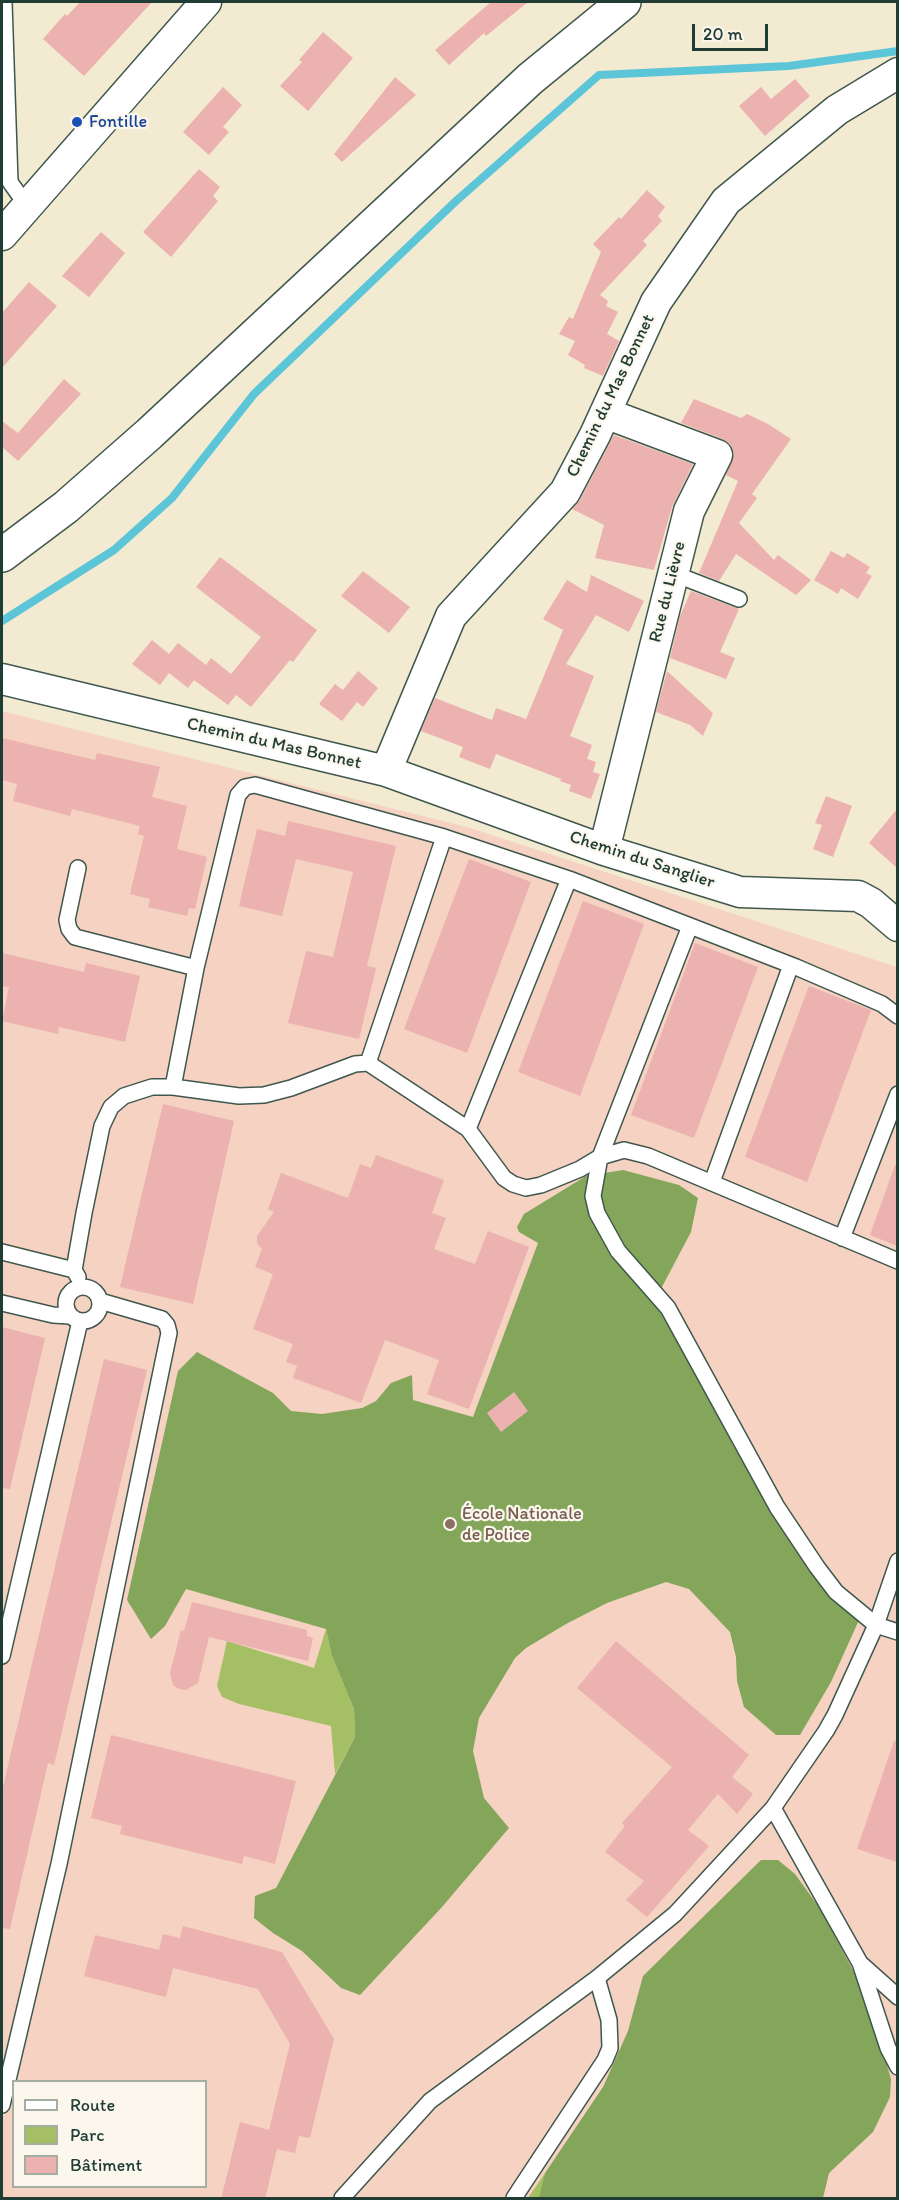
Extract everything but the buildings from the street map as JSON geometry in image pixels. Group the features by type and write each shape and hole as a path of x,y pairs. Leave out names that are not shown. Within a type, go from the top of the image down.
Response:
{"street":[{"path":"2,555 66,507 149,434 530,80 624,2"},
{"path":"2,235 203,3"},
{"name":"Chemin du Mas Bonnet","path":"2,679 386,771 451,616 565,492 656,302 726,201 837,110 897,73"},
{"name":"Rue du Lièvre","path":"604,850 689,511 717,455 605,412"},
{"name":"Chemin du Sanglier","path":"386,771 604,850 741,892 858,896 877,908 897,926"}],"lane":[{"path":"4,2 10,182 27,206"},
{"path":"672,573 739,599"},
{"path":"173,1087 196,968 238,795 245,787 255,785 444,837 569,879 791,965 882,1004 897,1016"},
{"path":"368,1063 444,837"},
{"path":"78,868 67,920 69,929 75,937 196,968"},
{"path":"468,1129 569,879"},
{"path":"690,926 600,1157 593,1196 597,1213 618,1251 668,1308 777,1507 817,1567 836,1592 876,1625 897,1632"},
{"path":"712,1182 791,965"},
{"path":"85,1287 75,1270 84,1213 102,1126 111,1107 124,1096 136,1091 173,1087 253,1097 291,1088 355,1064 368,1063 468,1129 504,1178 513,1184 526,1188 541,1185 580,1169 600,1157 624,1150 648,1156 712,1182 897,1261"},
{"path":"843,1238 897,1094"},
{"path":"2,1252 75,1270"},
{"path":"2,1303 75,1318 85,1322 99,1312 100,1302 95,1292 85,1287 79,1287 69,1294 66,1305 75,1318 2,1656"},
{"path":"2,2105 59,1864 169,1333 162,1319 100,1302"},
{"path":"342,2199 430,2101 597,1978 675,1914 773,1808 826,1731 876,1625 897,1561"},
{"path":"773,1808 860,1963 888,2048 897,2067"},
{"path":"860,1963 897,1997"},
{"path":"514,2199 610,2048 609,2020 597,1978"}],"shaded area":[{"name":"École Nationale de Police","path":"2,711 467,827 897,967 897,2198 2,2198"}],"green space":[{"path":"623,1170 679,1185 698,1198 691,1232 654,1302 673,1330 734,1447 819,1579 859,1620 831,1682 800,1735 776,1735 744,1707 737,1681 736,1657 730,1632 689,1589 666,1582 607,1603 526,1648 515,1658 479,1718 473,1751 484,1798 509,1828 442,1907 360,1995 341,1988 302,1951 254,1918 255,1896 276,1888 355,1737 354,1709 332,1656 326,1629 186,1589 165,1626 151,1639 127,1600 178,1371 197,1352 273,1393 291,1411 322,1414 362,1408 376,1401 391,1383 412,1375 413,1400 473,1417 538,1243 519,1232 517,1227 524,1214 586,1176"},
{"path":"326,1629 332,1656 354,1709 355,1737 335,1774 331,1726 239,1704 222,1697 217,1686 227,1641 314,1668"},
{"path":"761,1860 778,1860 795,1874 821,1910 867,1997 891,2079 890,2097 873,2132 829,2173 823,2198 539,2198 545,2173 603,2087 628,2031 643,1976"},
{"path":"545,2173 540,2198 528,2198 532,2192"}],"waterway":[{"path":"2,621 114,550 172,498 254,394 456,201 599,75 789,66 898,51"}],"place":[{"name":"Fontille","path":"77,122"},
{"name":"École Nationale de Police","path":"450,1524"}]}
